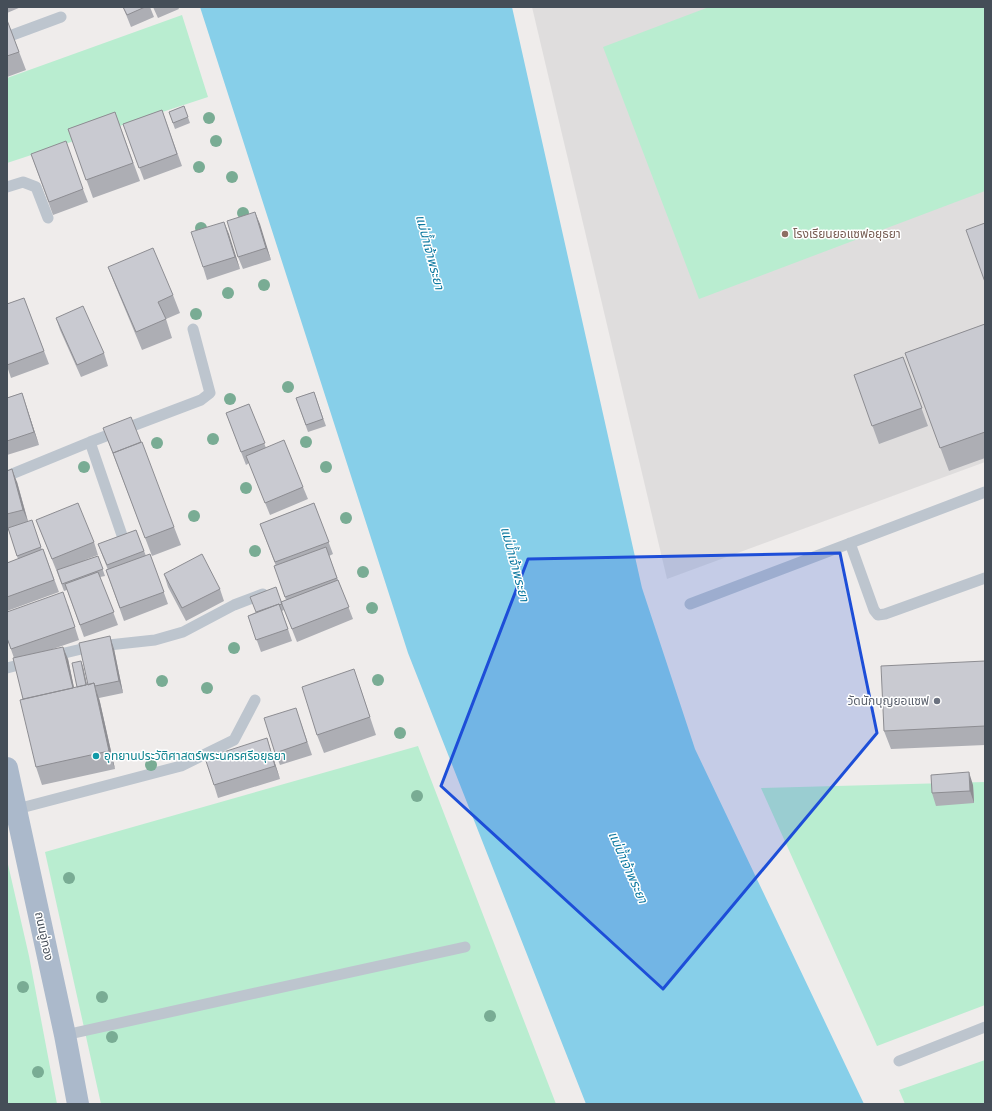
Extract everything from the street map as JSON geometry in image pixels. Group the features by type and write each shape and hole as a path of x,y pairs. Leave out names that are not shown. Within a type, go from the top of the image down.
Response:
{"main road":[{"name":"ถนนอู่ทอง","path":"7,768 17,808 78,1104"}],"lane":[{"path":"7,37 61,17"},
{"path":"7,187 22,182 36,187 48,218"},
{"path":"7,476 90,442 192,405 210,393 193,329"},
{"path":"90,442 125,544"},
{"path":"690,604 985,492"},
{"path":"850,543 874,610 878,615 885,614 985,578"},
{"path":"7,668 90,647 155,640 183,632 234,605 271,591"},
{"path":"17,808 181,766 234,740 255,700"},
{"path":"65,1036 465,947"},
{"path":"899,1061 985,1027"}],"highlighted area":[{"path":"840,553 877,733 663,989 441,786 528,559"}],"shaded area":[{"name":"โรงเรียนยอแซฟอยุธยา","path":"532,7 985,7 985,462 667,579"}],"green space":[{"path":"709,7 985,7 985,191 699,299 603,47"},
{"path":"182,15 208,97 7,163 7,78"},
{"path":"418,746 556,1104 101,1104 45,852"},
{"path":"985,782 985,1005 877,1046 761,788"},
{"path":"7,860 29,956 57,1104 7,1104"},
{"path":"985,1060 985,1104 905,1104 899,1090"}],"water":[{"name":"แม่น้ำเจ้าพระยา","path":"200,7 512,7 642,588 695,749 864,1104 586,1104 408,653"}],"building":[{"path":"123,7 145,7 127,15"},
{"path":"7,20 19,52 7,56"},
{"path":"184,106 188,117 173,123 169,112"},
{"path":"162,110 177,154 139,168 123,124"},
{"path":"115,112 133,163 86,180 68,129"},
{"path":"66,141 83,189 49,202 31,154"},
{"path":"255,212 266,248 238,257 227,221"},
{"path":"224,222 235,257 203,267 191,232"},
{"path":"985,223 985,282 966,230"},
{"path":"153,248 173,295 158,302 166,319 136,332 108,267"},
{"path":"24,298 44,351 7,365 7,304"},
{"path":"83,306 104,353 77,365 56,318"},
{"path":"985,324 985,432 940,448 905,353"},
{"path":"903,357 922,408 872,426 854,375"},
{"path":"314,392 323,419 306,425 296,398"},
{"path":"22,393 34,432 7,441 7,398"},
{"path":"249,404 265,443 241,452 226,413"},
{"path":"131,417 141,442 113,453 103,428"},
{"path":"284,440 303,487 265,503 246,456"},
{"path":"142,442 174,527 145,538 113,453"},
{"path":"12,469 23,510 7,514 7,471"},
{"path":"78,503 94,542 52,559 36,520"},
{"path":"314,503 329,542 275,562 260,524"},
{"path":"32,520 41,547 17,556 8,528"},
{"path":"136,530 144,551 107,565 98,544"},
{"path":"326,547 337,578 285,597 274,566"},
{"path":"43,549 54,580 7,597 7,563"},
{"path":"150,554 164,592 120,608 106,570"},
{"path":"202,554 220,589 182,608 164,574"},
{"path":"98,556 103,569 62,584 57,570"},
{"path":"98,572 114,612 80,625 65,584"},
{"path":"338,580 349,607 292,629 281,602"},
{"path":"276,587 282,604 256,612 250,597"},
{"path":"63,592 75,627 11,649 7,638 7,612"},
{"path":"279,604 288,629 256,640 248,616"},
{"path":"110,636 119,681 95,686 94,683 88,685 79,643"},
{"path":"63,647 73,688 23,699 13,658"},
{"path":"81,661 86,685 77,687 72,663"},
{"name":"วัดนักบุญยอแซฟ","path":"985,661 985,726 884,731 881,666"},
{"path":"354,669 370,717 317,735 302,687"},
{"path":"94,683 109,751 36,767 20,700"},
{"path":"296,708 307,742 275,753 264,718"},
{"path":"267,738 275,766 214,785 205,758"},
{"path":"969,772 970,791 932,793 931,775"}],"place":[{"name":"โรงเรียนยอแซฟอยุธยา","path":"785,234"},
{"name":"วัดนักบุญยอแซฟ","path":"937,701"},
{"name":"อุทยานประวัติศาสตร์พระนครศรีอยุธยา","path":"96,756"}]}
